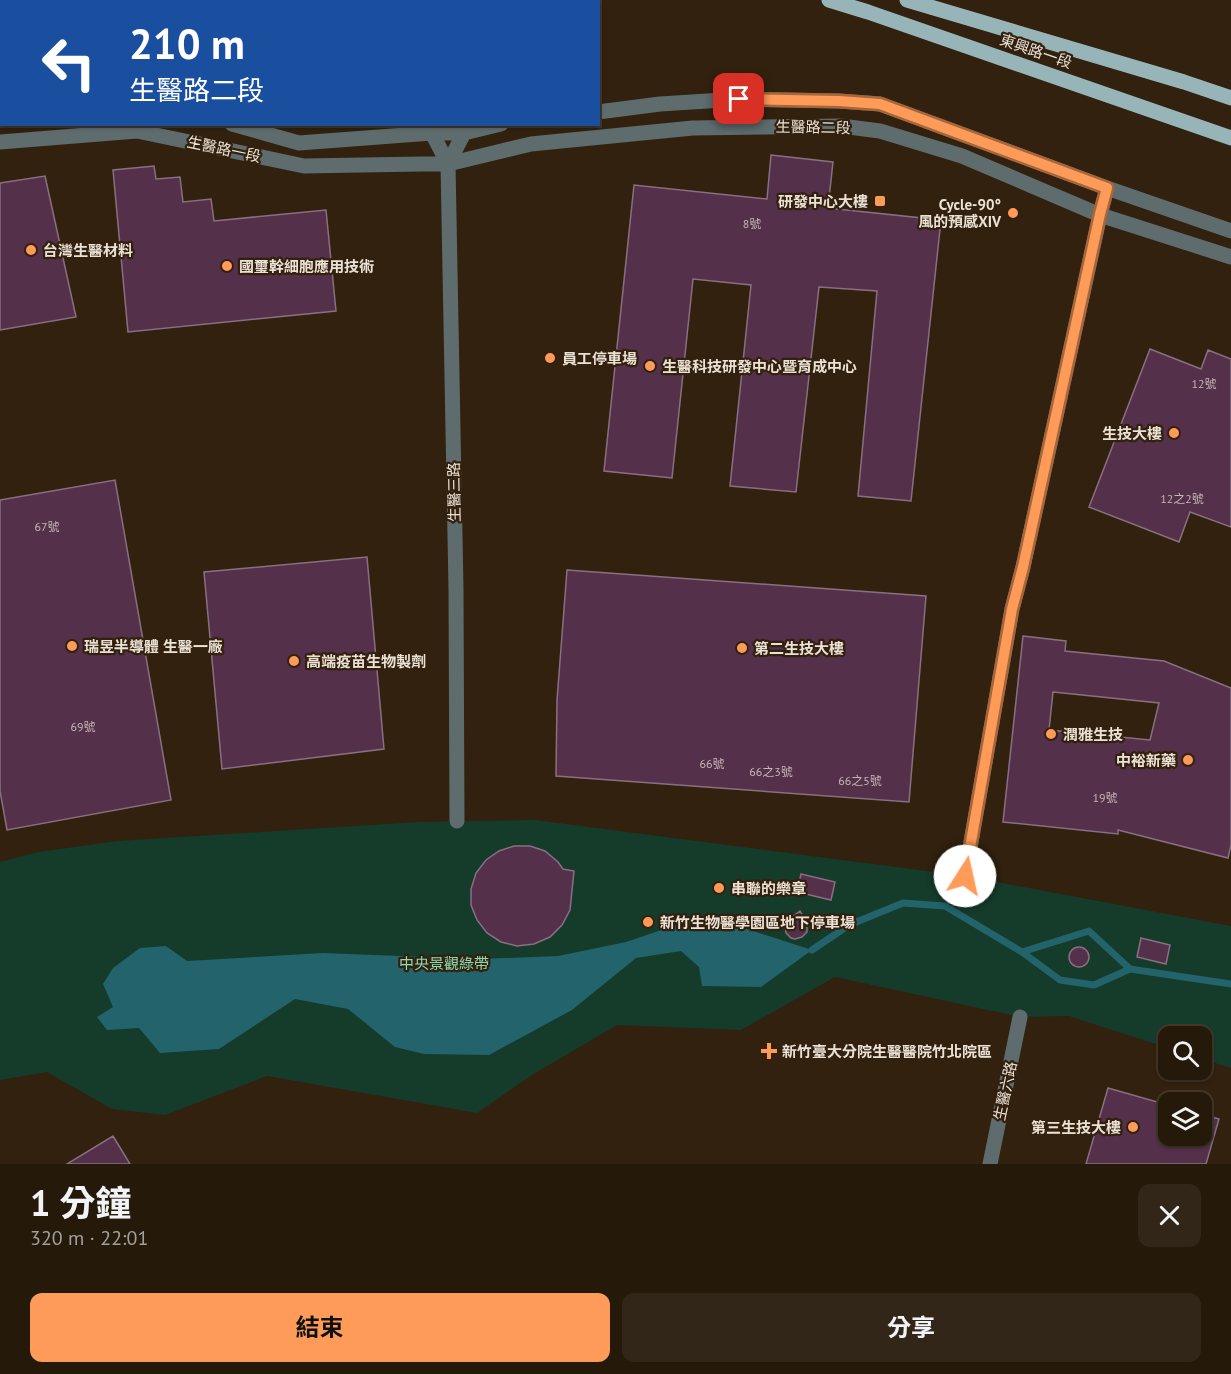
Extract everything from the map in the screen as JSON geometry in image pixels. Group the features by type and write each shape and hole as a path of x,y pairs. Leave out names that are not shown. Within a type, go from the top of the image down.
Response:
{"main road":[{"name":"東興路一段","path":"829,0 879,15 1231,138"},
{"name":"東興路一段","path":"907,0 1231,98"}],"street":[{"name":"生醫路二段","path":"600,112 660,104 739,99 880,104 1231,231"},
{"name":"生醫路一段","path":"239,126 300,143 432,129"},
{"path":"448,164 432,129 486,126"},
{"name":"生醫路二段","path":"448,164 531,144 693,128 841,126 880,131 962,156 1100,214 1231,257"},
{"path":"448,164 464,129"},
{"name":"生醫路一段","path":"0,142 138,131 304,166 448,164"},
{"name":"生醫三路","path":"448,164 456,589 457,821"},
{"path":"965,876 1012,609 1107,188"},
{"name":"生醫六路","path":"990,1164 1020,1017"}],"green space":[{"name":"中央景觀綠帶","path":"535,820 965,876 1231,926 1231,1068 1212,1062 1212,1026 1158,1026 1158,1045 1069,1016 1020,1017 835,977 741,1030 617,1025 532,1075 477,1113 267,1076 165,1115 112,1109 47,1072 0,1080 0,862 38,852 118,841 418,822"}],"water":[{"path":"673,926 741,927 812,950 761,987 702,986 699,967 681,951 636,958 572,1010 489,1055 424,1054 395,1047 348,1009 295,999 219,1049 160,1053 139,1028 107,1030 97,1017 113,1007 103,984 113,968 140,948 166,946 187,961 323,953 478,959 558,956 626,942"}],"building":[{"name":"生醫科技研發中心暨育成中心","path":"771,155 833,162 828,208 941,220 911,501 858,496 877,291 819,287 796,492 730,486 751,285 693,279 672,478 604,471 634,185 767,199"},
{"name":"國璽幹細胞應用技術","path":"154,166 156,179 180,177 183,202 211,199 214,221 326,210 336,311 128,332 113,170"},
{"name":"台灣生醫材料","path":"45,176 76,317 0,330 0,183"},
{"name":"生技大樓","path":"1150,349 1201,369 1208,350 1231,359 1231,527 1190,512 1179,542 1089,507"},
{"name":"瑞昱半導體 生醫一廠","path":"115,480 171,800 7,830 0,791 0,500"},
{"name":"高端疫苗生物製劑","path":"367,557 384,749 222,769 204,572"},
{"name":"第二生技大樓","path":"567,570 926,596 909,802 556,776 557,700"},
{"path":"1023,636 1066,641 1065,651 1164,661 1231,688 1231,845 1228,858 1118,830 1118,834 1003,822","holes":["1053,692 1159,703 1150,740 1049,730"]},
{"path":"514,846 530,846 545,851 563,869 574,871 570,910 562,925 550,937 534,944 517,946 501,942 487,933 477,920 471,905 471,889 476,873 486,860 499,851"},
{"path":"801,874 835,882 831,900 797,892"},
{"path":"800,911 807,924 807,932 802,937 791,938 786,933 785,925"},
{"path":"1141,938 1170,945 1166,964 1137,957"},
{"path":"1079,947 1086,950 1089,957 1086,964 1079,967 1072,964 1069,957 1072,950"},
{"name":"第三生技大樓","path":"1108,1088 1158,1102 1158,1146 1211,1146 1206,1164 1086,1164"},
{"name":"第三生技大樓","path":"1212,1117 1219,1119 1212,1143"},
{"path":"113,1136 130,1164 67,1164"}],"waterway":[{"path":"812,950 849,925 903,903 945,906 1022,952 1060,980 1094,985 1130,969 1231,984"},
{"path":"1022,952 1089,931 1130,969"}],"place":[{"name":"研發中心大樓","path":"880,201"},
{"name":"Cycle-90° 風的預感XIV","path":"1013,213"},
{"name":"台灣生醫材料","path":"31,250"},
{"name":"國璽幹細胞應用技術","path":"227,266"},
{"name":"員工停車場","path":"550,358"},
{"name":"生醫科技研發中心暨育成中心","path":"650,366"},
{"name":"生技大樓","path":"1174,433"},
{"name":"瑞昱半導體 生醫一廠","path":"72,646"},
{"name":"第二生技大樓","path":"742,648"},
{"name":"高端疫苗生物製劑","path":"294,661"},
{"name":"潤雅生技","path":"1051,734"},
{"name":"中裕新藥","path":"1188,760"},
{"name":"串聯的樂章","path":"719,888"},
{"name":"新竹生物醫學園區地下停車場","path":"648,922"},
{"name":"新竹臺大分院生醫醫院竹北院區","path":"769,1051"},
{"name":"第三生技大樓","path":"1133,1127"}],"route":[{"path":"739,99 880,104 1107,188 1012,609 965,876"}]}
